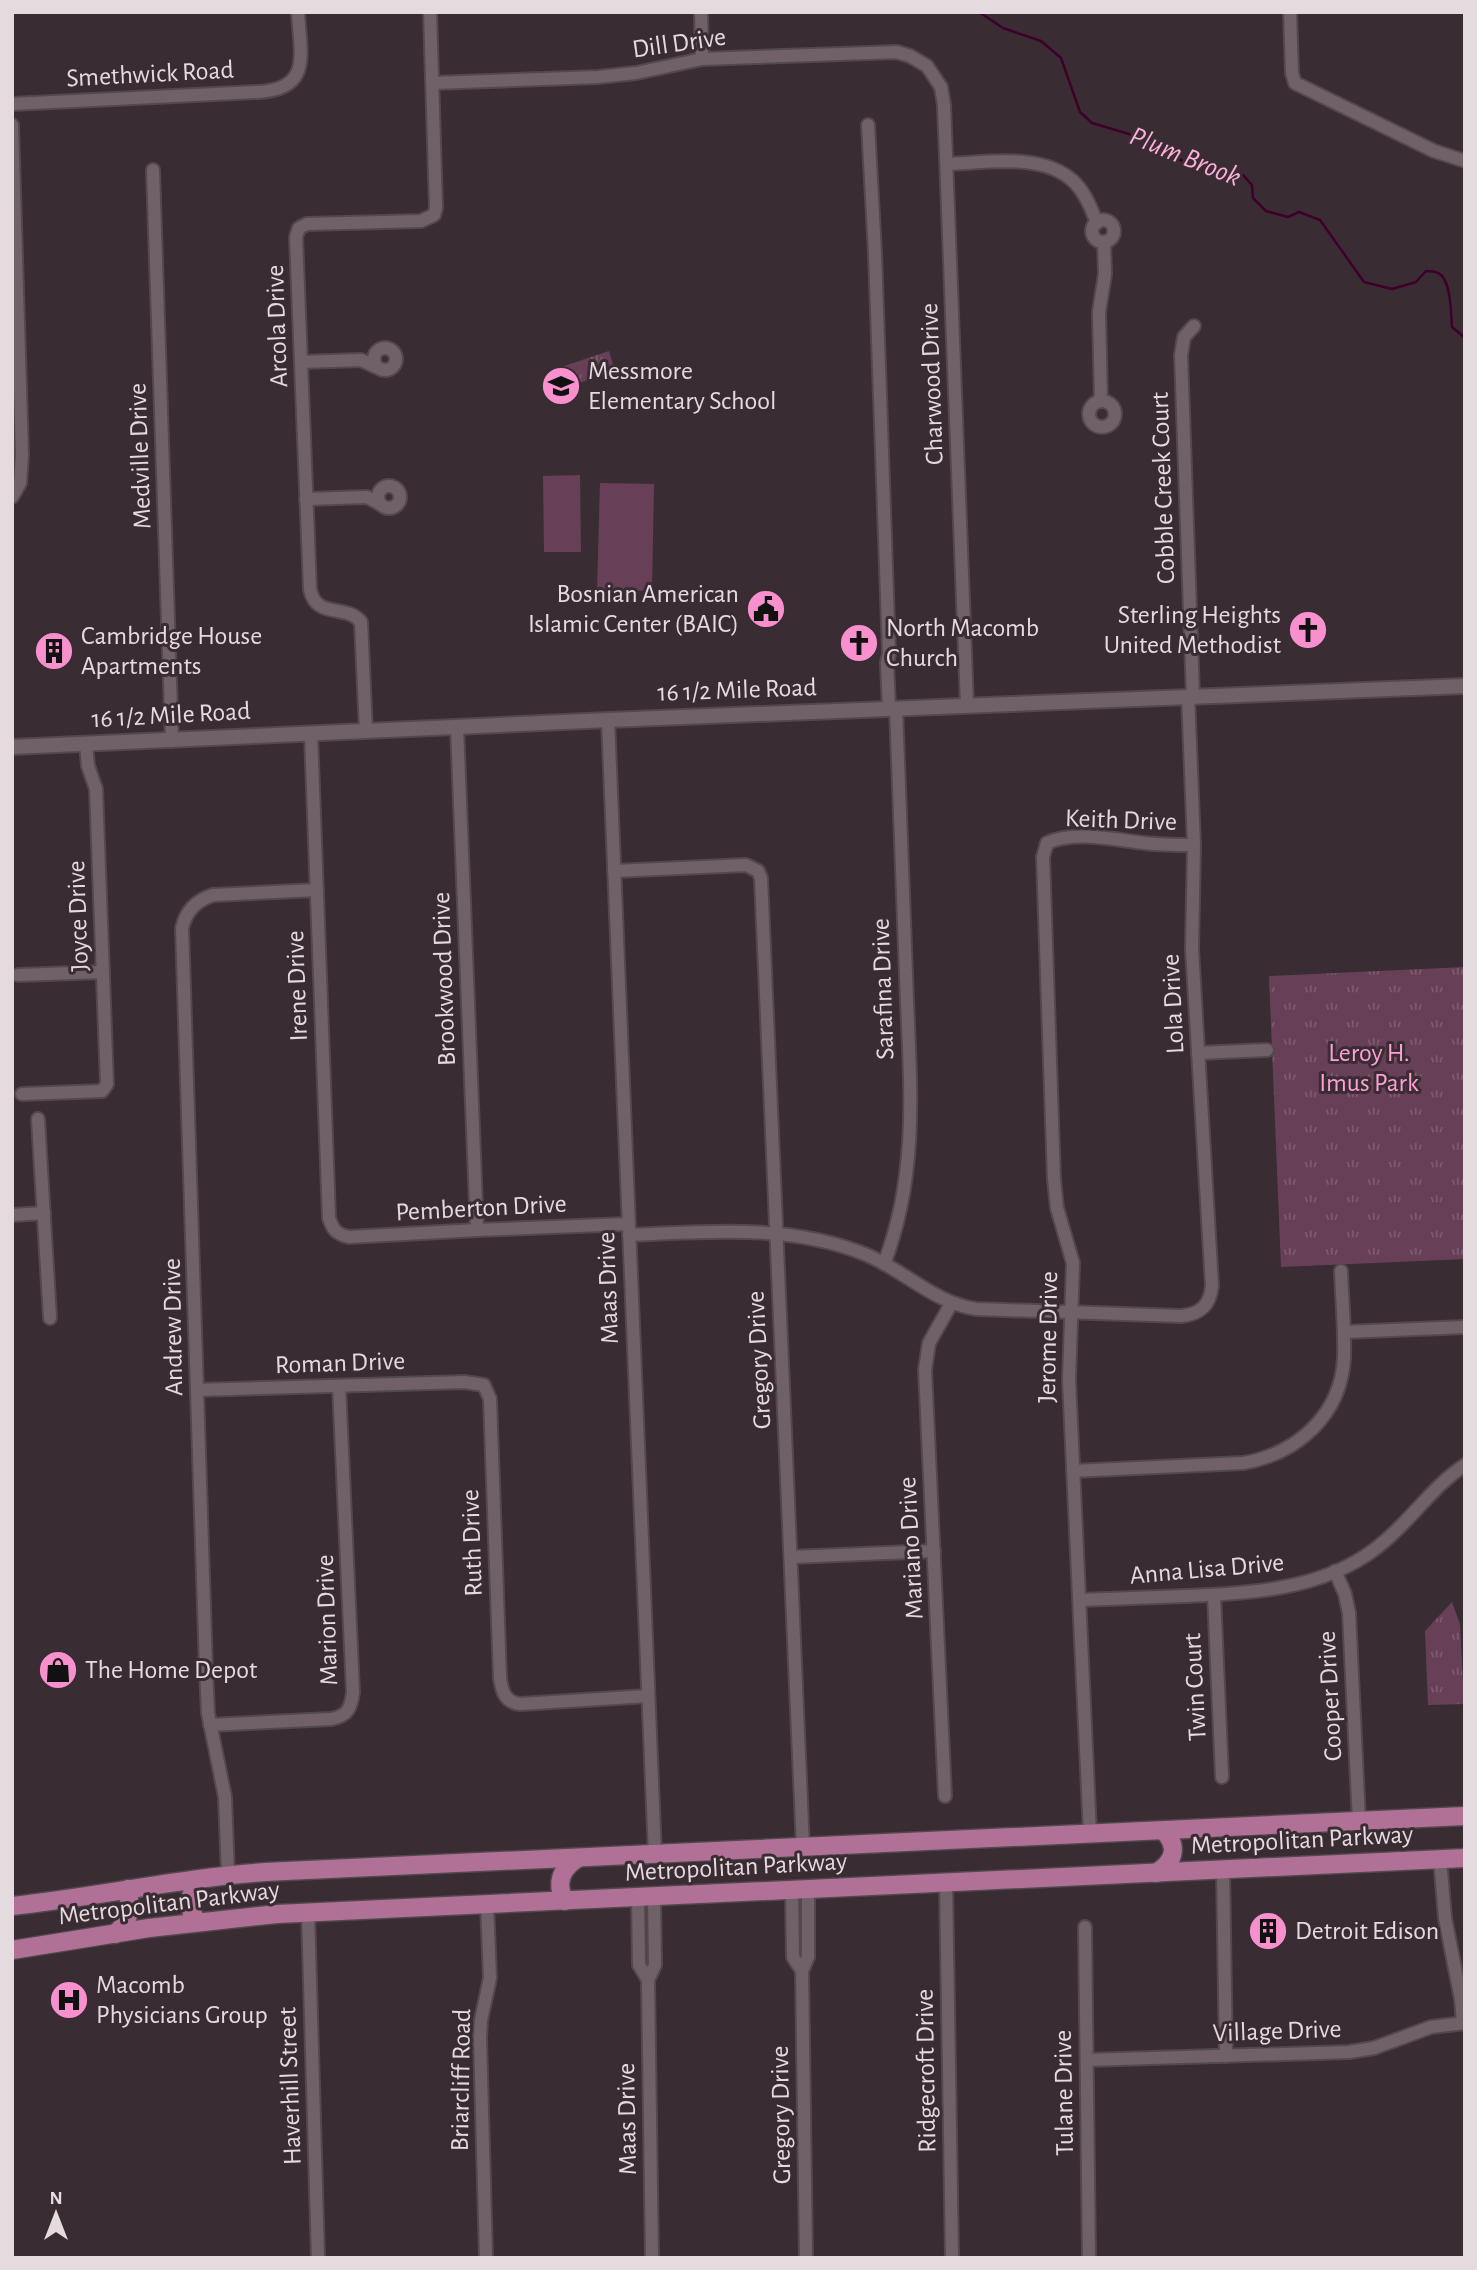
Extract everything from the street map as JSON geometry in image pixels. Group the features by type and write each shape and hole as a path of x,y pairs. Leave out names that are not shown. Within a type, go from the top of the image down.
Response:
{"main road":[{"name":"Metropolitan Parkway","path":"12,1906 228,1875 1465,1816"},
{"path":"1156,1873 1168,1863 1173,1853 1173,1842 1164,1830"},
{"path":"565,1901 560,1889 560,1878 565,1868 578,1858"},
{"name":"Metropolitan Parkway","path":"12,1950 198,1922 308,1913 1465,1858"},
{"path":"198,1922 192,1915 189,1902 194,1887 201,1879"},
{"path":"115,1934 123,1927 130,1914 128,1889"}],"street":[{"name":"Smethwick Road","path":"12,104 272,92 289,85 299,67 298,12"},
{"name":"Arcola Drive","path":"366,731 361,622 352,615 324,608 312,597 297,232 307,224 421,221 434,215 436,208 430,12"},
{"path":"701,12 702,59"},
{"path":"1290,12 1292,73 1295,83 1434,151 1465,161"},
{"name":"Dill Drive","path":"433,83 598,77 636,73 702,59 897,52 910,55 928,66"},
{"name":"Charwood Drive","path":"928,66 936,77 943,96 967,705"},
{"path":"12,125 22,455 20,483 12,497"},
{"name":"Sarafina Drive","path":"868,125 911,1124 902,1207 896,1233 884,1264"},
{"path":"947,164 1044,164 1059,170 1073,181 1087,201 1097,223 1107,222 1114,229 1111,239 1104,242 1105,274 1098,312 1101,401"},
{"name":"Medville Drive","path":"153,170 172,741"},
{"name":"Cobble Creek Court","path":"1190,696 1181,355 1184,337 1194,326"},
{"path":"301,362 361,360 381,348 394,353 396,360 393,367 386,370 361,360"},
{"path":"375,353 373,360 376,367"},
{"path":"306,499 367,497 386,486 399,490 401,498 394,507 387,508 367,497"},
{"path":"380,490 380,504"},
{"name":"16 1/2 Mile Road","path":"12,747 608,719 1465,686"},
{"name":"Lola Drive","path":"1190,696 1194,845 1192,949 1212,1286 1205,1308"},
{"name":"Maas Drive","path":"608,719 655,1855"},
{"name":"Brookwood Drive","path":"457,727 477,1230"},
{"name":"Irene Drive","path":"312,733 329,1218 337,1234"},
{"name":"Joyce Drive","path":"22,1094 98,1091 105,1089 107,1084 96,789 88,766 86,744"},
{"name":"Keith Drive","path":"1048,843 1062,838 1102,838 1145,844 1194,845"},
{"name":"Jerome Drive","path":"1048,843 1043,857 1054,1180 1057,1208 1073,1263 1069,1380 1090,1834"},
{"name":"Gregory Drive","path":"614,871 746,865 758,871 762,886 803,1848"},
{"name":"Andrew Drive","path":"228,1875 223,1786 210,1725 206,1669 182,941 184,921 192,907 213,894 317,890"},
{"path":"18,975 103,972"},
{"path":"1198,1053 1267,1050"},
{"path":"38,1119 50,1318"},
{"path":"12,1215 44,1213"},
{"name":"Pemberton Drive","path":"337,1234 349,1237 477,1230 629,1229 777,1235 839,1245 864,1253 951,1304 976,1309 1181,1316 1191,1315 1205,1308"},
{"path":"1073,1471 1243,1462 1263,1459 1299,1442 1313,1429 1333,1401 1342,1374 1344,1332 1341,1271"},
{"name":"Mariano Drive","path":"945,1796 925,1370 929,1343 951,1304"},
{"path":"1344,1332 1465,1327"},
{"name":"Roman Drive","path":"197,1390 464,1382 484,1385"},
{"name":"Ruth Drive","path":"484,1385 490,1399 500,1678 503,1694 507,1700 520,1704 648,1696"},
{"name":"Marion Drive","path":"210,1725 331,1719 349,1711 353,1692 339,1386"},
{"name":"Anna Lisa Drive","path":"1080,1600 1261,1592 1289,1587 1335,1571 1363,1558 1389,1539 1451,1475 1465,1465"},
{"path":"791,1557 934,1551"},
{"name":"Cooper Drive","path":"1335,1571 1345,1594 1351,1632 1359,1821"},
{"name":"Twin Court","path":"1214,1595 1222,1777"},
{"path":"1440,1859 1445,1919 1464,2023"},
{"path":"1223,1870 1226,2056"},
{"name":"Ridgecroft Drive","path":"946,1883 952,2258"},
{"name":"Gregory Drive","path":"800,1890 793,1957 802,1971 806,2258"},
{"name":"Maas Drive","path":"646,1897 639,1965 648,1980 652,2258"},
{"name":"Briarcliff Road","path":"486,2258 480,2038 490,1978 487,1904"},
{"name":"Haverhill Street","path":"308,1913 318,2258"},
{"name":"Tulane Drive","path":"1085,1927 1089,2258"},
{"name":"Village Drive","path":"1087,2060 1361,2050 1431,2027 1464,2023"}],"green space":[{"path":"609,351 615,371 576,384 576,388 563,393 555,369"},
{"path":"580,475 581,552 544,552 543,476"},
{"path":"600,483 654,484 652,591 597,590"},
{"name":"Leroy H. Imus Park","path":"1465,967 1465,1259 1281,1267 1269,976"},
{"path":"1452,1602 1460,1624 1464,1704 1428,1705 1425,1631"}],"waterway":[{"name":"Plum Brook","path":"979,12 1003,28 1041,41 1061,58 1080,112 1092,123 1129,134 1166,154 1212,173 1233,170 1243,175 1252,185 1253,198 1266,211 1288,217 1299,212 1320,220 1364,282 1392,289 1416,282 1426,271 1438,273 1448,289 1452,327 1465,338"}],"place":[{"name":"Messmore Elementary School","path":"561,386"},
{"name":"Bosnian American Islamic Center (BAIC)","path":"766,609"},
{"name":"Sterling Heights United Methodist","path":"1308,630"},
{"name":"North Macomb Church","path":"859,643"},
{"name":"Cambridge House Apartments","path":"54,651"},
{"name":"The Home Depot","path":"58,1670"},
{"name":"Detroit Edison","path":"1268,1931"},
{"name":"Macomb Physicians Group","path":"69,2000"}]}
